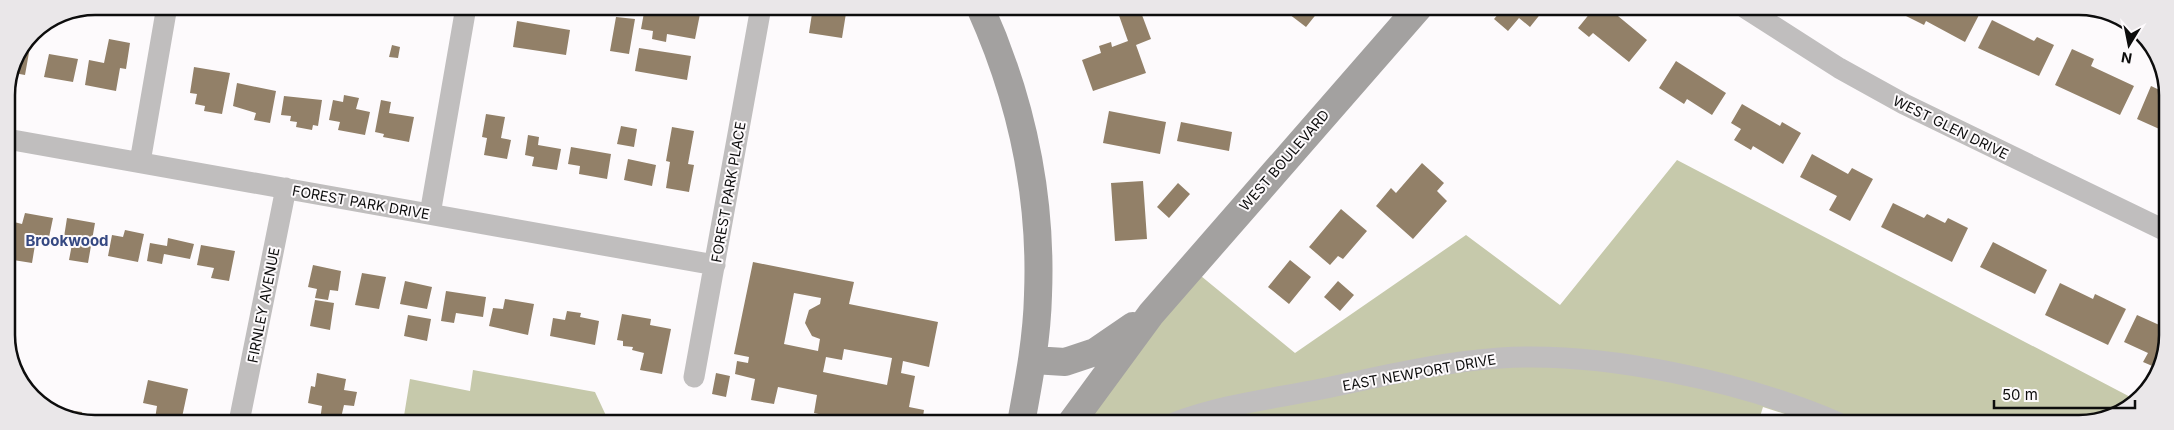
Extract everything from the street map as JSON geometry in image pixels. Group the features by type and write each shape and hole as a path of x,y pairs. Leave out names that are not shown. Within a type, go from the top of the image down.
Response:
{"street":[{"path":"140,162 165,15"},
{"path":"430,214 464,15"},
{"name":"FOREST PARK PLACE","path":"694,377 760,15"},
{"path":"983,15 1002,60 1019,112 1031,171 1038,235 1038,296 1032,360 1022,415"},
{"name":"WEST BOULEVARD","path":"1077,415 1151,314 1412,15"},
{"name":"WEST GLEN DRIVE","path":"1756,15 1839,68 1904,104 2159,228"},
{"name":"FOREST PARK DRIVE","path":"15,139 715,265"},
{"name":"FIRNLEY AVENUE","path":"240,415 286,188"},
{"name":"WEST BOULEVARD","path":"1032,360 1065,362 1094,352 1151,314"},
{"name":"EAST NEWPORT DRIVE","path":"1203,415 1224,409 1449,364 1499,358 1539,356 1612,363 1669,373 1772,398 1806,408 1821,415"}],"green space":[{"path":"1677,160 2130,397 2110,409 2084,415 1788,415 1763,407 1760,415 1077,415 1190,267 1295,353 1466,235 1560,305"},
{"path":"473,370 595,392 606,415 404,415 410,379 470,391"}],"building":[{"path":"644,15 700,15 695,39 667,34 666,42 652,39 653,31 641,29"},
{"path":"812,15 846,15 842,38 809,33"},
{"path":"1119,15 1142,15 1151,39 1136,45 1146,73 1093,91 1082,60 1101,53 1099,46 1111,42 1112,47 1128,41"},
{"path":"1290,15 1316,15 1306,27"},
{"path":"1497,15 1540,15 1530,27 1519,18 1508,31 1494,19"},
{"path":"1589,15 1619,15 1647,40 1629,62 1593,33 1589,37 1578,28"},
{"path":"1904,15 1979,15 1965,42 1926,21 1924,25"},
{"path":"616,17 635,19 629,54 610,51"},
{"path":"1992,20 2034,41 2037,37 2054,45 2039,76 1978,48"},
{"path":"517,21 570,30 566,55 513,47"},
{"path":"109,39 130,43 126,69 120,68 116,91 85,85 89,60 104,63"},
{"path":"392,45 400,47 398,58 389,57"},
{"path":"639,48 691,56 687,80 635,71"},
{"path":"30,49 25,75 18,74 21,64"},
{"path":"2072,49 2094,59 2091,66 2134,86 2120,115 2055,85"},
{"path":"49,54 78,59 73,82 44,77"},
{"path":"1676,61 1726,93 1712,115 1687,99 1684,104 1659,88"},
{"path":"194,67 230,73 222,114 204,111 205,106 195,104 197,94 190,93"},
{"path":"237,83 276,91 270,123 254,120 256,113 233,106"},
{"path":"2151,86 2158,89 2159,129 2137,119"},
{"path":"344,95 359,98 356,109 370,112 365,135 338,130 340,122 329,120 333,100 343,102"},
{"path":"284,96 322,100 318,126 313,125 312,130 296,127 297,122 290,121 291,116 281,115"},
{"path":"381,100 391,102 389,113 414,117 409,142 383,137 384,134 375,132"},
{"path":"1742,104 1780,126 1782,122 1801,133 1783,164 1753,146 1751,150 1734,140 1741,129 1731,123"},
{"path":"1109,111 1166,122 1160,154 1103,143"},
{"path":"486,114 505,117 501,138 511,140 507,159 484,155 487,138 482,137"},
{"path":"1181,122 1232,132 1229,151 1177,141"},
{"path":"621,126 637,129 634,147 617,144"},
{"path":"672,127 694,131 688,164 694,165 689,192 666,188 670,162 666,161"},
{"path":"528,135 539,137 538,145 561,149 557,170 532,166 534,157 525,155"},
{"path":"571,147 611,154 607,179 579,174 580,166 568,164"},
{"path":"1812,154 1848,174 1852,168 1873,179 1850,221 1829,210 1837,196 1800,177"},
{"path":"628,159 656,165 652,186 624,180"},
{"path":"1422,163 1444,183 1437,191 1447,201 1413,239 1376,206 1391,188 1396,193"},
{"path":"1143,181 1147,239 1115,241 1111,183"},
{"path":"1178,183 1190,194 1169,218 1157,207"},
{"path":"1893,203 1924,218 1927,214 1945,223 1948,218 1968,228 1952,262 1881,227"},
{"path":"1341,209 1367,231 1343,259 1338,256 1330,265 1309,247"},
{"path":"25,213 53,218 48,242 36,239 32,263 15,260 15,222 22,224"},
{"path":"67,218 95,223 88,263 69,260 73,239 64,237"},
{"path":"125,230 144,234 138,262 108,256 112,235 123,237"},
{"path":"168,238 194,244 190,259 164,254 162,264 147,261 150,243 167,246"},
{"path":"1993,242 2047,270 2035,294 1980,267"},
{"path":"201,245 235,251 229,281 211,278 214,268 197,265"},
{"path":"1290,260 1311,277 1289,304 1268,287"},
{"path":"753,262 854,282 849,304 938,322 929,367 903,361 901,373 915,376 909,407 924,410 923,415 824,415 814,413 817,395 778,387 774,404 751,400 755,379 735,374 737,361 748,363 749,357 734,354","holes":["794,293 821,298 820,304 809,310 805,323 812,336 820,339 818,351 784,344","844,349 892,358 887,385 823,372 826,357 842,360"]},
{"path":"313,265 341,271 338,291 330,290 328,300 315,298 317,289 308,287"},
{"path":"362,273 386,277 379,309 355,305"},
{"path":"405,281 432,287 427,309 400,304"},
{"path":"1338,281 1354,295 1340,311 1324,297"},
{"path":"2060,283 2093,299 2095,294 2126,309 2108,345 2045,315"},
{"path":"446,291 486,297 483,317 456,313 454,323 441,321"},
{"path":"505,299 534,304 528,335 489,326 493,308 503,309"},
{"path":"315,300 334,303 330,330 310,326"},
{"path":"567,311 581,313 580,317 599,321 595,345 550,336 553,318 565,320"},
{"path":"622,314 651,319 650,325 671,329 662,374 640,370 644,353 632,350 633,347 623,346 623,341 617,340"},
{"path":"408,315 431,319 427,341 404,336"},
{"path":"2137,315 2159,325 2158,345 2152,366 2143,362 2148,353 2124,342"},
{"path":"317,373 346,379 344,390 357,392 354,406 344,405 342,415 321,415 322,406 308,403 311,386 315,387"},
{"path":"716,373 730,376 726,397 712,394"},
{"path":"148,380 188,389 182,415 156,415 157,406 143,403"}],"district":[{"name":"Brookwood","path":"67,240"}]}
